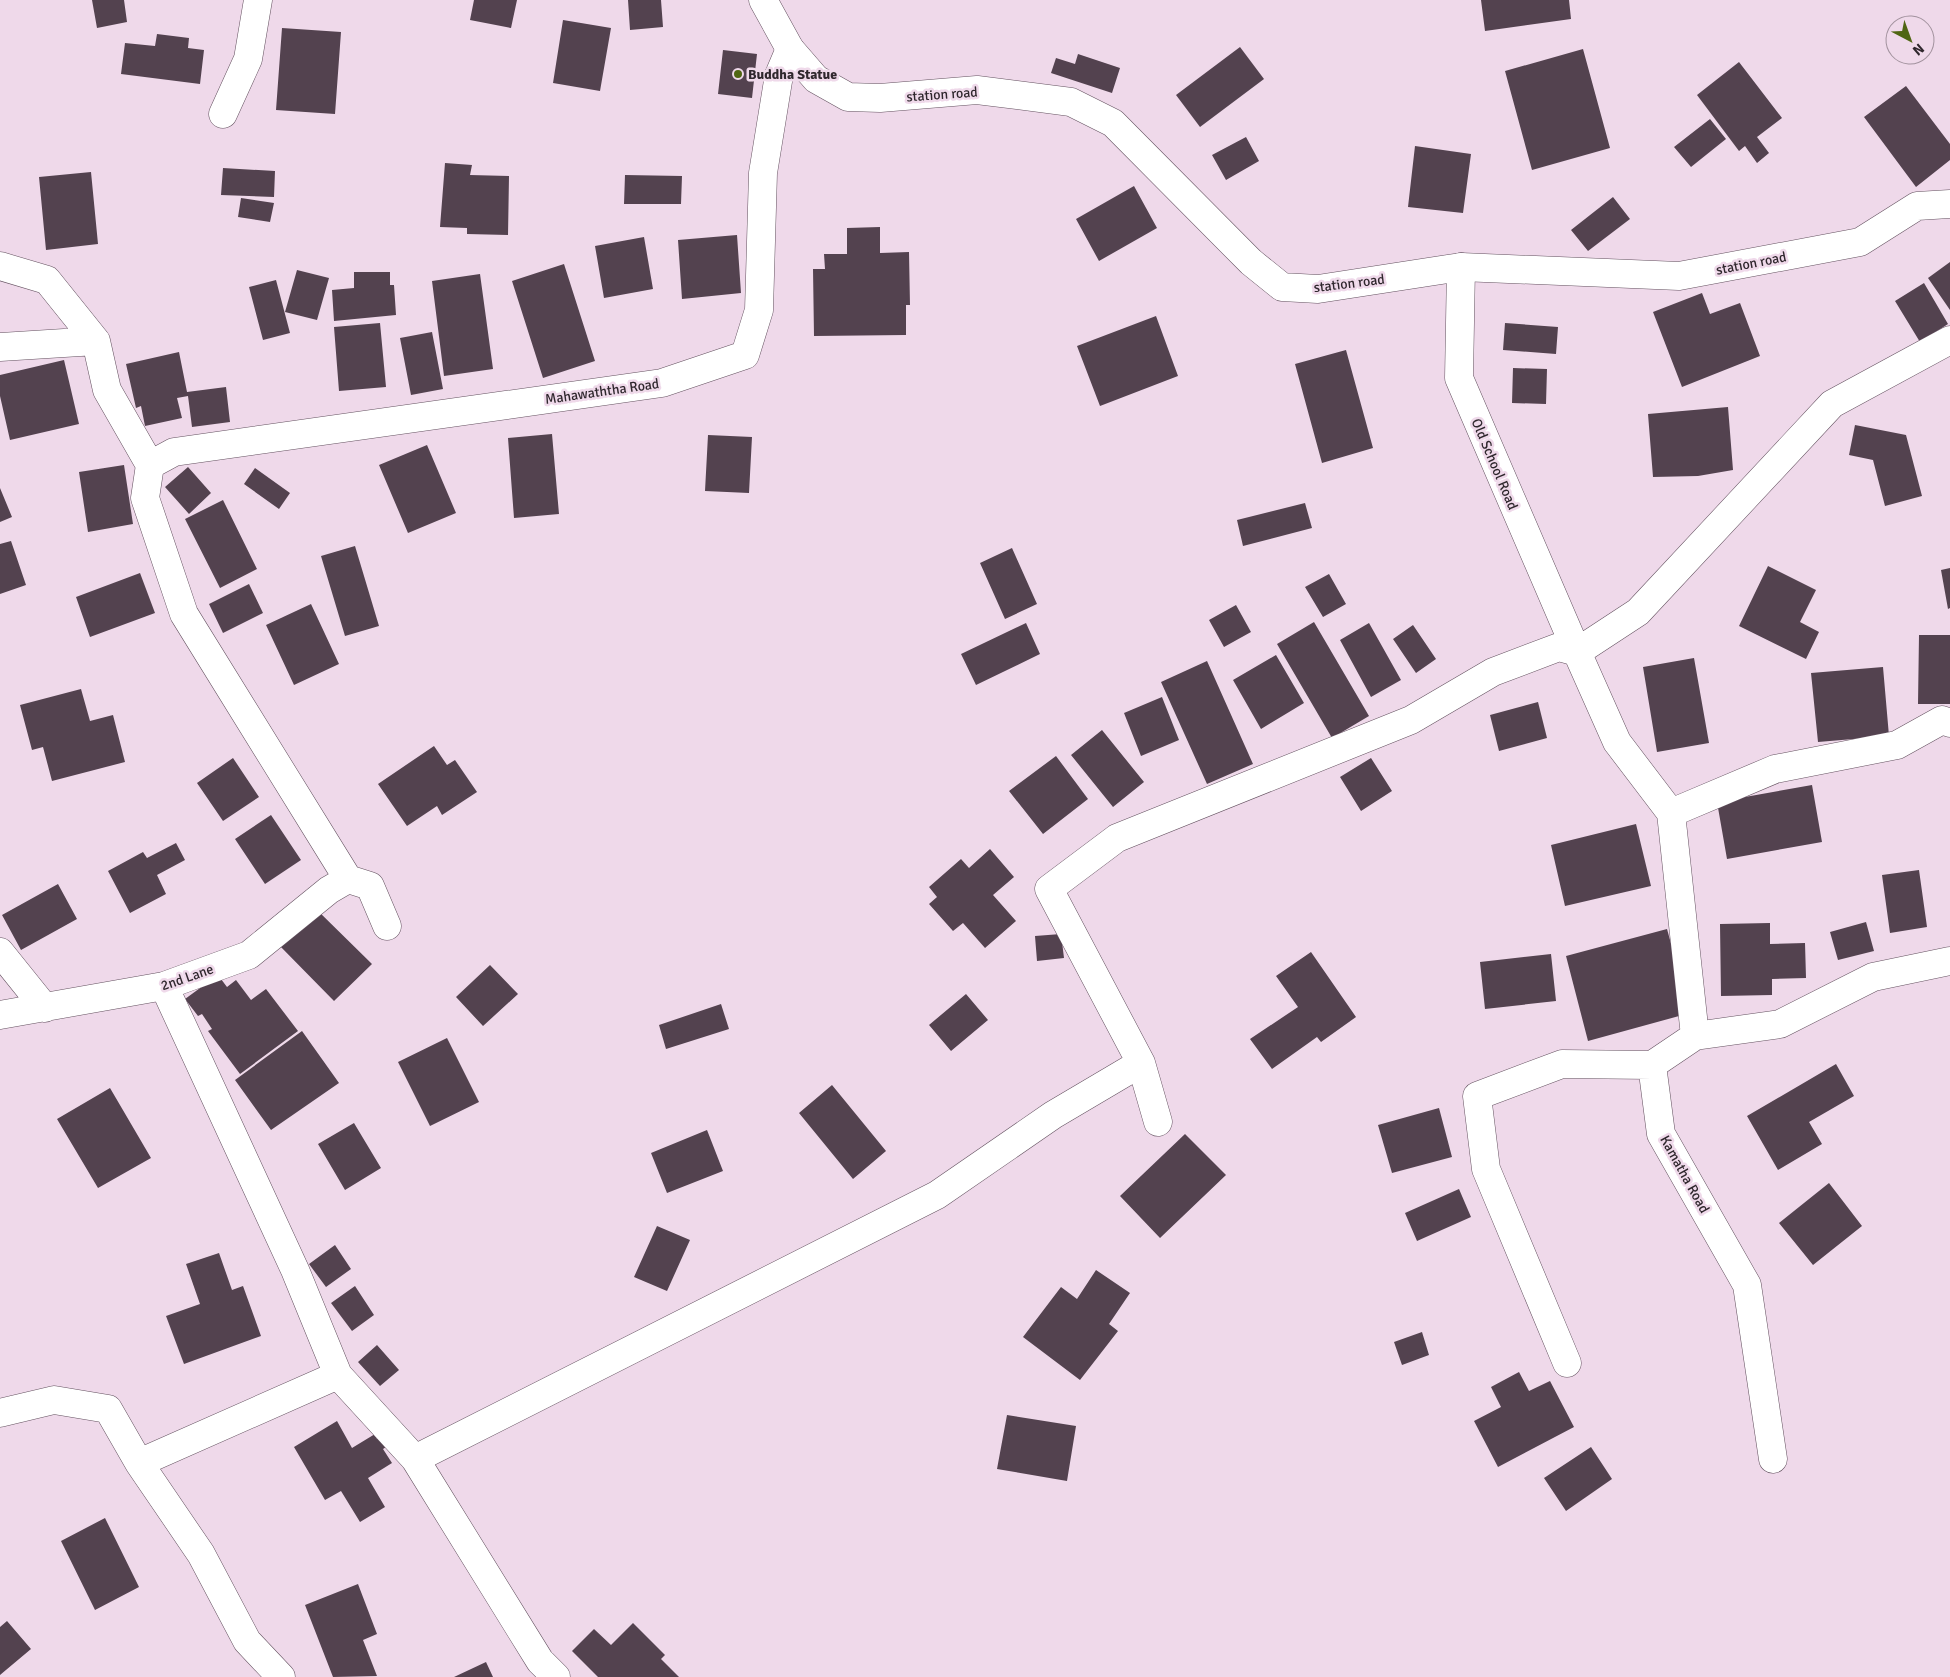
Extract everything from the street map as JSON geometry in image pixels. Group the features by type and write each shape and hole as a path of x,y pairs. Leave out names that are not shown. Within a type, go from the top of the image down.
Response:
{"street":[{"path":"223,114 248,59 258,0"},
{"name":"station road","path":"763,0 790,49 816,79 848,97 880,98 977,90 1071,102 1113,122 1251,262 1282,287 1318,289 1461,267 1679,276 1860,242 1918,206 1950,204"},
{"name":"Mahawaththa Road","path":"150,465 174,452 662,383 745,355 759,310 763,173 779,75 790,49"},
{"path":"0,266 47,280 96,341 107,390 150,465 144,498 184,614 348,879 370,886 388,926"},
{"name":"Old School Road","path":"1461,267 1458,378 1617,742 1671,813"},
{"path":"1158,1122 1141,1063 1049,889 1116,838 1410,720 1493,672 1559,647 1577,652 1638,612 1832,404 1950,340"},
{"path":"0,347 96,341"},
{"path":"1695,1036 1671,813 1775,769 1897,744 1942,720 1950,723"},
{"name":"2nd Lane","path":"0,1015 164,986 249,955 329,890 348,879"},
{"path":"0,952 45,1008"},
{"path":"1567,1363 1486,1169 1477,1096 1562,1064 1652,1065 1695,1036 1780,1024 1873,977 1950,961"},
{"path":"164,986 295,1270 338,1375 415,1459 540,1661 556,1677"},
{"path":"415,1459 937,1195 1053,1115 1141,1063"},
{"name":"Kamatha Road","path":"1652,1065 1661,1134 1747,1285 1773,1459"},
{"path":"139,1463 338,1375"},
{"path":"0,1413 54,1400 108,1409 139,1463 201,1554 247,1641 281,1677"}],"building":[{"path":"92,0 124,0 127,22 97,28"},
{"path":"474,0 517,0 511,28 470,20"},
{"path":"628,0 661,0 663,27 630,30"},
{"path":"1481,0 1569,0 1571,19 1485,31"},
{"path":"563,20 611,28 600,91 553,83"},
{"path":"282,28 341,32 335,114 276,110"},
{"path":"157,34 189,38 188,48 204,50 200,84 121,74 125,43 155,46"},
{"path":"1240,47 1264,79 1200,127 1176,95"},
{"path":"1583,49 1610,148 1532,170 1505,71"},
{"name":"Buddha Statue","path":"723,50 757,54 752,98 718,94"},
{"path":"1078,54 1120,68 1112,93 1051,73 1056,58 1075,64"},
{"path":"1739,62 1782,118 1757,137 1769,153 1757,163 1745,146 1739,151 1697,95"},
{"path":"1906,86 1950,144 1950,160 1916,187 1864,117"},
{"path":"1710,119 1726,139 1691,167 1674,147"},
{"path":"1246,137 1259,161 1226,180 1212,155"},
{"path":"1415,146 1471,154 1463,213 1408,207"},
{"path":"445,163 472,165 470,175 509,176 508,235 467,234 467,228 440,227"},
{"path":"223,168 275,171 274,197 221,195"},
{"path":"91,172 98,244 46,250 39,177"},
{"path":"625,175 682,176 681,204 624,204"},
{"path":"1134,186 1157,228 1099,261 1076,219"},
{"path":"1613,197 1630,219 1588,251 1571,230"},
{"path":"241,198 274,203 270,222 238,217"},
{"path":"880,227 880,253 909,252 910,305 906,305 906,335 814,336 813,269 825,269 824,254 847,254 847,228"},
{"path":"737,235 741,293 682,299 678,240"},
{"path":"644,237 653,289 604,298 595,246"},
{"path":"1950,262 1950,310 1928,278"},
{"path":"564,264 595,361 543,378 512,281"},
{"path":"297,270 329,278 317,320 285,312"},
{"path":"354,272 390,272 390,285 394,285 396,315 334,321 332,290 354,288"},
{"path":"480,274 493,369 444,376 432,281"},
{"path":"276,280 290,333 263,340 249,287"},
{"path":"1924,283 1948,324 1920,342 1895,301"},
{"path":"1702,293 1710,314 1740,303 1760,356 1682,387 1653,312"},
{"path":"1156,316 1178,376 1100,406 1077,346"},
{"path":"380,323 386,387 339,391 334,327"},
{"path":"1505,323 1558,327 1556,354 1503,350"},
{"path":"432,332 443,389 411,395 400,338"},
{"path":"1346,350 1373,448 1322,463 1295,364"},
{"path":"179,352 187,392 226,387 230,422 192,427 188,396 177,398 182,418 145,426 141,406 136,408 126,364"},
{"path":"64,360 79,424 10,440 0,396 0,375"},
{"path":"1513,368 1547,369 1546,404 1512,403"},
{"path":"1728,407 1733,470 1698,476 1653,477 1648,414"},
{"path":"1855,425 1906,435 1922,496 1885,506 1873,460 1849,455"},
{"path":"552,434 559,514 514,518 508,438"},
{"path":"708,435 752,437 749,493 705,491"},
{"path":"427,445 456,513 408,533 379,465"},
{"path":"124,465 133,524 88,532 79,472"},
{"path":"188,467 211,493 189,514 165,487"},
{"path":"255,468 290,493 279,509 244,484"},
{"path":"0,488 12,517 0,522"},
{"path":"223,500 257,569 220,588 185,519"},
{"path":"1305,503 1312,528 1243,546 1237,520"},
{"path":"11,541 26,585 0,594 0,544"},
{"path":"355,546 379,626 345,636 321,556"},
{"path":"1012,548 1037,604 1005,619 980,563"},
{"path":"1768,566 1816,590 1800,622 1819,632 1806,659 1739,626"},
{"path":"1950,568 1950,608 1948,609 1941,570"},
{"path":"140,573 155,613 90,637 76,597"},
{"path":"1329,574 1346,604 1323,617 1305,587"},
{"path":"249,584 263,613 223,633 209,604"},
{"path":"311,604 339,664 294,685 266,625"},
{"path":"1236,605 1251,632 1224,647 1209,620"},
{"path":"1314,622 1369,716 1332,738 1277,644"},
{"path":"1026,623 1040,654 976,685 961,654"},
{"path":"1369,623 1401,680 1371,697 1340,640"},
{"path":"1413,625 1436,659 1416,673 1393,639"},
{"path":"1919,635 1950,635 1950,704 1918,704"},
{"path":"1276,655 1304,703 1261,729 1233,680"},
{"path":"1694,658 1709,743 1657,752 1643,667"},
{"path":"1207,661 1253,764 1207,784 1161,682"},
{"path":"1883,667 1889,736 1818,742 1811,673"},
{"path":"81,689 90,721 113,715 125,762 52,781 43,747 32,750 20,705"},
{"path":"1162,697 1179,740 1141,756 1124,713"},
{"path":"1538,702 1547,738 1499,751 1490,715"},
{"path":"1102,730 1144,782 1113,807 1071,755"},
{"path":"434,746 447,765 455,760 477,792 442,815 437,806 407,826 378,784"},
{"path":"1056,756 1088,799 1043,834 1009,791"},
{"path":"233,758 259,797 223,821 197,783"},
{"path":"1371,758 1392,791 1361,811 1340,777"},
{"path":"1812,785 1822,842 1727,859 1717,802"},
{"path":"271,815 301,860 265,884 235,839"},
{"path":"1636,824 1651,886 1565,906 1551,845"},
{"path":"176,843 185,860 157,875 166,894 130,913 108,871 143,852 147,858"},
{"path":"990,849 1014,877 993,895 1016,921 985,948 963,923 953,931 929,904 937,897 929,887 961,859 969,868"},
{"path":"1919,870 1927,927 1890,933 1882,875"},
{"path":"58,884 77,919 21,950 2,915"},
{"path":"314,907 372,964 334,1001 278,944"},
{"path":"1866,922 1874,951 1838,960 1830,932"},
{"path":"1770,923 1770,944 1805,943 1806,978 1772,979 1772,995 1721,996 1720,924"},
{"path":"1667,929 1690,1013 1588,1041 1566,956"},
{"path":"1061,934 1064,958 1037,961 1035,936"},
{"path":"1311,952 1356,1017 1321,1042 1317,1037 1272,1069 1250,1039 1298,1007 1276,976"},
{"path":"1551,954 1556,1001 1485,1009 1480,962"},
{"path":"490,965 518,994 483,1026 456,997"},
{"path":"218,975 227,987 236,980 251,1000 266,989 298,1031 240,1074 208,1031 212,1029 202,1014 198,1016 185,999"},
{"path":"966,994 988,1020 951,1051 929,1025"},
{"path":"721,1004 729,1029 666,1049 659,1025"},
{"path":"302,1031 339,1083 271,1130 235,1080"},
{"path":"447,1038 479,1102 430,1126 398,1062"},
{"path":"1836,1064 1854,1096 1809,1122 1822,1144 1778,1170 1747,1116"},
{"path":"832,1085 886,1151 853,1179 799,1113"},
{"path":"110,1088 151,1158 98,1188 57,1119"},
{"path":"1439,1108 1452,1157 1392,1173 1378,1125"},
{"path":"354,1123 381,1168 345,1190 318,1144"},
{"path":"707,1130 723,1171 667,1193 651,1153"},
{"path":"1185,1134 1226,1175 1160,1238 1120,1196"},
{"path":"1829,1183 1862,1226 1813,1265 1779,1223"},
{"path":"1459,1189 1471,1217 1417,1241 1405,1213"},
{"path":"657,1226 690,1240 667,1291 634,1277"},
{"path":"335,1245 351,1269 326,1287 309,1264"},
{"path":"219,1253 232,1290 243,1286 261,1336 184,1364 166,1316 200,1304 186,1264"},
{"path":"1096,1270 1130,1293 1109,1324 1118,1331 1080,1380 1023,1337 1061,1287 1077,1299"},
{"path":"355,1286 374,1315 352,1331 331,1303"},
{"path":"1422,1332 1429,1355 1402,1365 1394,1342"},
{"path":"377,1345 399,1370 380,1386 358,1362"},
{"path":"1519,1372 1529,1391 1550,1381 1574,1427 1498,1467 1474,1421 1501,1407 1491,1387"},
{"path":"1007,1415 1076,1426 1067,1481 997,1469"},
{"path":"337,1421 352,1448 375,1434 377,1439 386,1433 392,1443 383,1449 392,1463 368,1478 385,1507 360,1522 341,1491 325,1500 294,1447"},
{"path":"1591,1447 1612,1479 1566,1511 1544,1478"},
{"path":"105,1518 139,1587 95,1610 61,1541"},
{"path":"358,1584 377,1634 363,1640 377,1676 333,1677 305,1605"},
{"path":"7,1621 31,1649 0,1675 0,1627"},
{"path":"633,1623 665,1655 661,1659 679,1677 598,1677 572,1651 594,1629 611,1645"},
{"path":"486,1662 493,1677 454,1677"}],"place":[{"name":"Buddha Statue","path":"738,74"}]}
